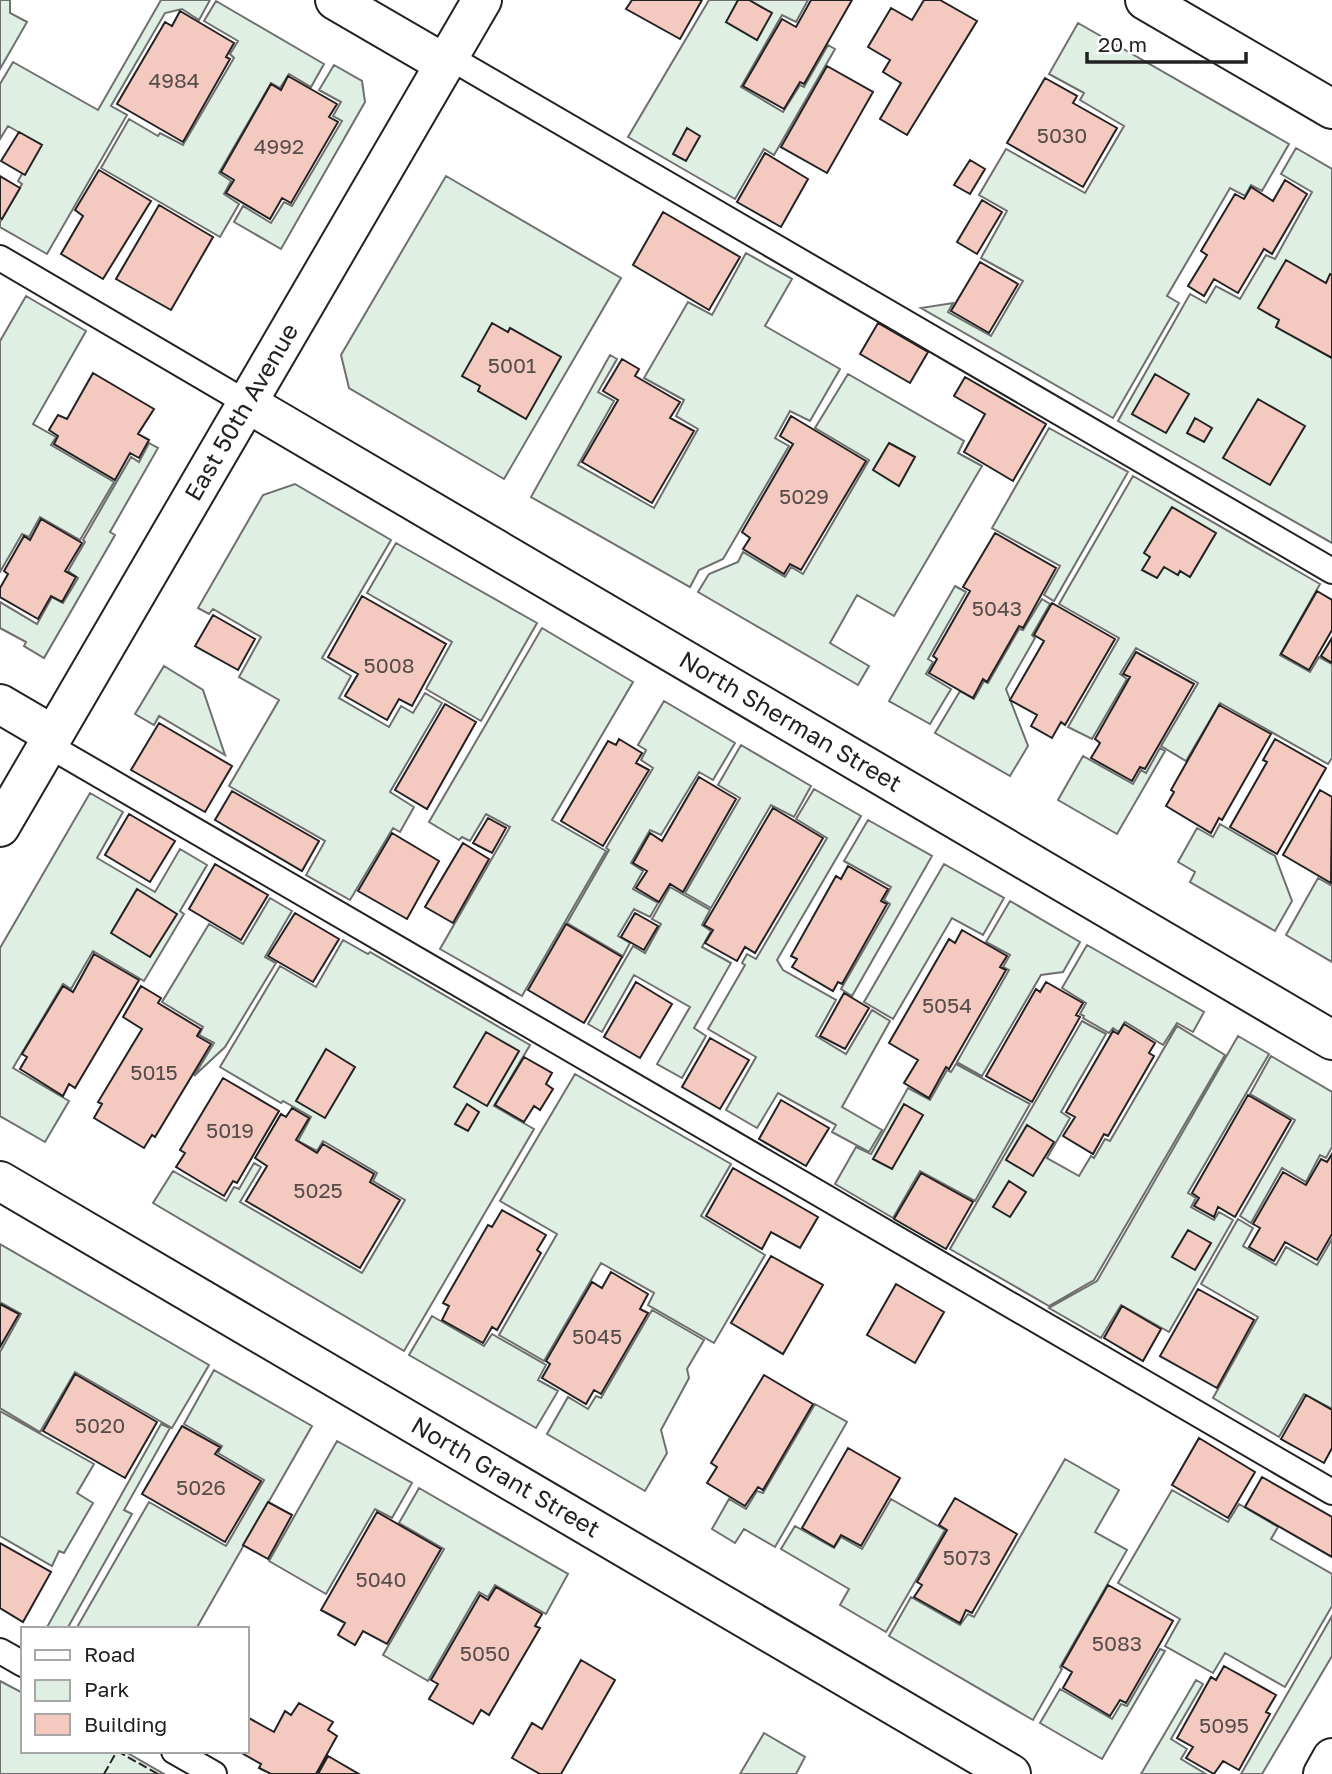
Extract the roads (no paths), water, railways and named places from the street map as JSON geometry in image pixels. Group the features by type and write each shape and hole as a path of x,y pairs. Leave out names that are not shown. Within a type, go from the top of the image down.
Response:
{"street":[{"path":"335,0 447,61"},
{"name":"East 50th Avenue","path":"0,827 482,0"},
{"path":"1144,0 1332,109"},
{"name":"North Sherman Street","path":"247,403 1332,1040"},
{"path":"0,704 51,740"},
{"name":"North Grant Street","path":"0,1181 1011,1774"},
{"path":"1323,1774 1332,1758"}],"lane":[{"path":"447,61 1332,571"},
{"path":"0,258 247,403"},
{"path":"51,740 1332,1492"},
{"path":"0,1651 21,1663"},
{"path":"177,1753 214,1774"}]}
